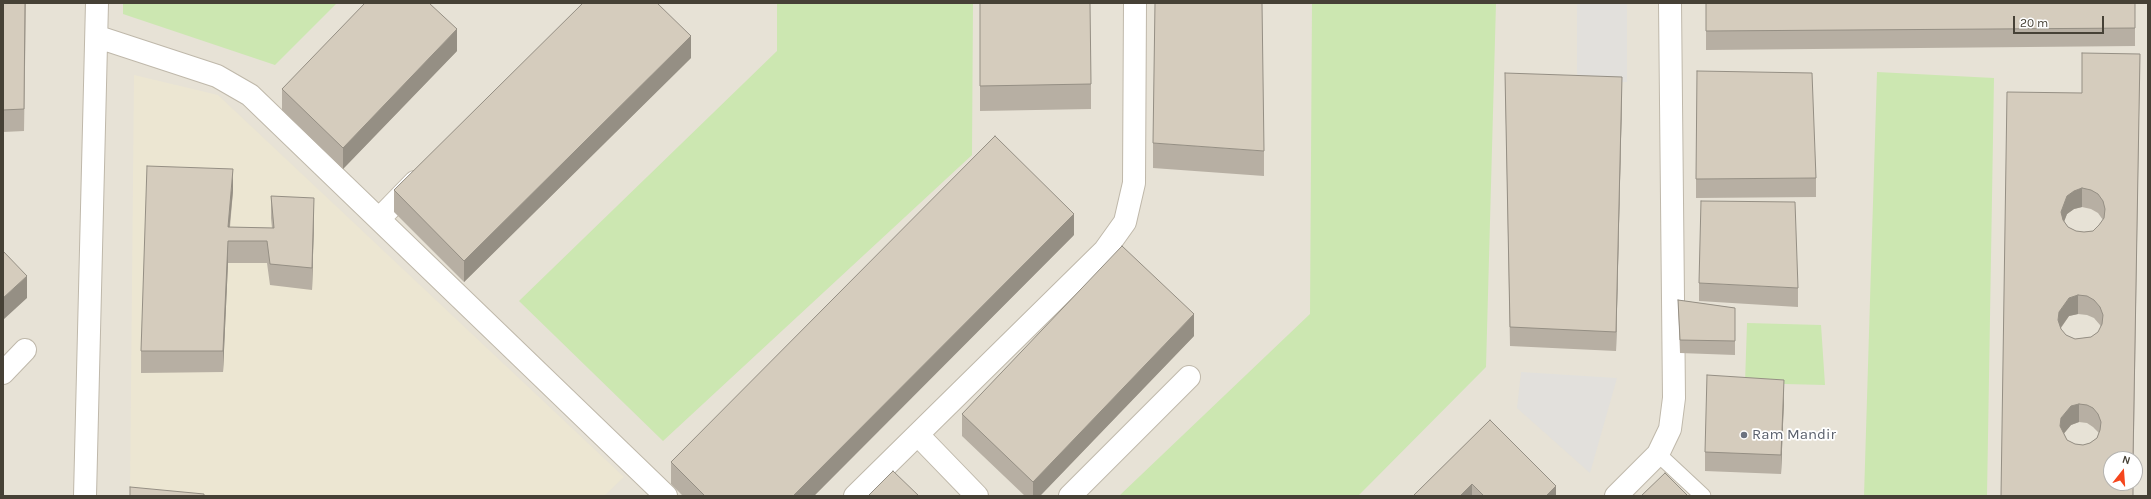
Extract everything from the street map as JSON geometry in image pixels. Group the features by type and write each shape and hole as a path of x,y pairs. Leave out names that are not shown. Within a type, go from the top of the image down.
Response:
{"street":[{"path":"85,496 98,37 97,3"},
{"path":"855,496 1105,250 1125,222 1134,183 1135,3"},
{"path":"1616,496 1658,454 1670,429 1674,398 1670,3"},
{"path":"98,37 217,76 250,95 666,496"},
{"path":"379,218 428,168"},
{"path":"3,373 26,350"},
{"path":"1070,496 1189,377"},
{"path":"918,435 977,496"}],"lane":[{"path":"1658,454 1702,496"}],"shaded area":[{"path":"3,3 2148,3 2148,496 3,496"},
{"path":"1577,3 1627,3 1627,82 1577,83"},
{"path":"134,75 218,95 624,477 604,496 130,496"},
{"path":"1521,372 1617,378 1590,473 1517,408"}],"green space":[{"path":"123,3 337,3 275,65 123,14"},
{"path":"777,3 973,3 972,155 663,441 519,301 777,51"},
{"path":"1312,3 1496,3 1486,367 1358,496 1119,496 1310,314"},
{"path":"1877,72 1994,78 1987,496 1864,496"},
{"path":"1747,323 1821,325 1825,385 1745,383"}],"building":[{"path":"3,3 25,3 24,109 3,110"},
{"path":"365,3 429,3 457,29 343,148 282,89"},
{"path":"583,3 657,3 691,36 464,261 394,190"},
{"path":"980,3 1090,3 1091,84 980,86"},
{"path":"1155,3 1262,3 1264,151 1153,143"},
{"path":"1706,3 2135,3 2135,28 1706,31"},
{"path":"2082,53 2140,54 2133,451 2103,451 2103,491 2133,491 2133,496 2001,496 2007,92 2082,93","holes":["2082,188 2091,190 2098,194 2103,201 2105,209 2104,218 2093,231 2076,231 2068,227 2063,220 2061,212 2067,196","2078,295 2087,296 2094,300 2100,307 2103,315 2102,324 2098,332 2091,337 2075,339 2066,335 2061,329 2058,320 2059,312 2069,298","2079,404 2087,405 2093,408 2098,414 2101,422 2097,438 2090,443 2083,445 2075,444 2067,440 2060,426 2061,418 2071,406"]},
{"path":"1697,71 1812,73 1816,178 1696,179"},
{"path":"1505,73 1622,77 1616,332 1510,327"},
{"path":"995,136 1074,214 793,496 705,496 671,462"},
{"path":"147,166 233,169 228,227 274,228 271,196 314,198 312,268 270,264 267,241 228,241 223,351 141,351"},
{"path":"1701,201 1795,202 1798,288 1699,283"},
{"path":"1122,246 1194,314 1033,482 962,414"},
{"path":"3,251 27,276 3,298"},
{"path":"1678,300 1735,308 1735,341 1680,340"},
{"name":"Ram Mandir","path":"1707,375 1784,380 1781,455 1705,452"},
{"path":"1490,420 1556,486 1546,496 1484,496 1472,484 1460,496 1413,496"},
{"path":"893,471 919,496 868,496"},
{"path":"1665,473 1688,496 1641,496"},
{"path":"130,487 204,494 204,496 130,496"}],"place":[{"name":"Ram Mandir","path":"1744,435"}]}
